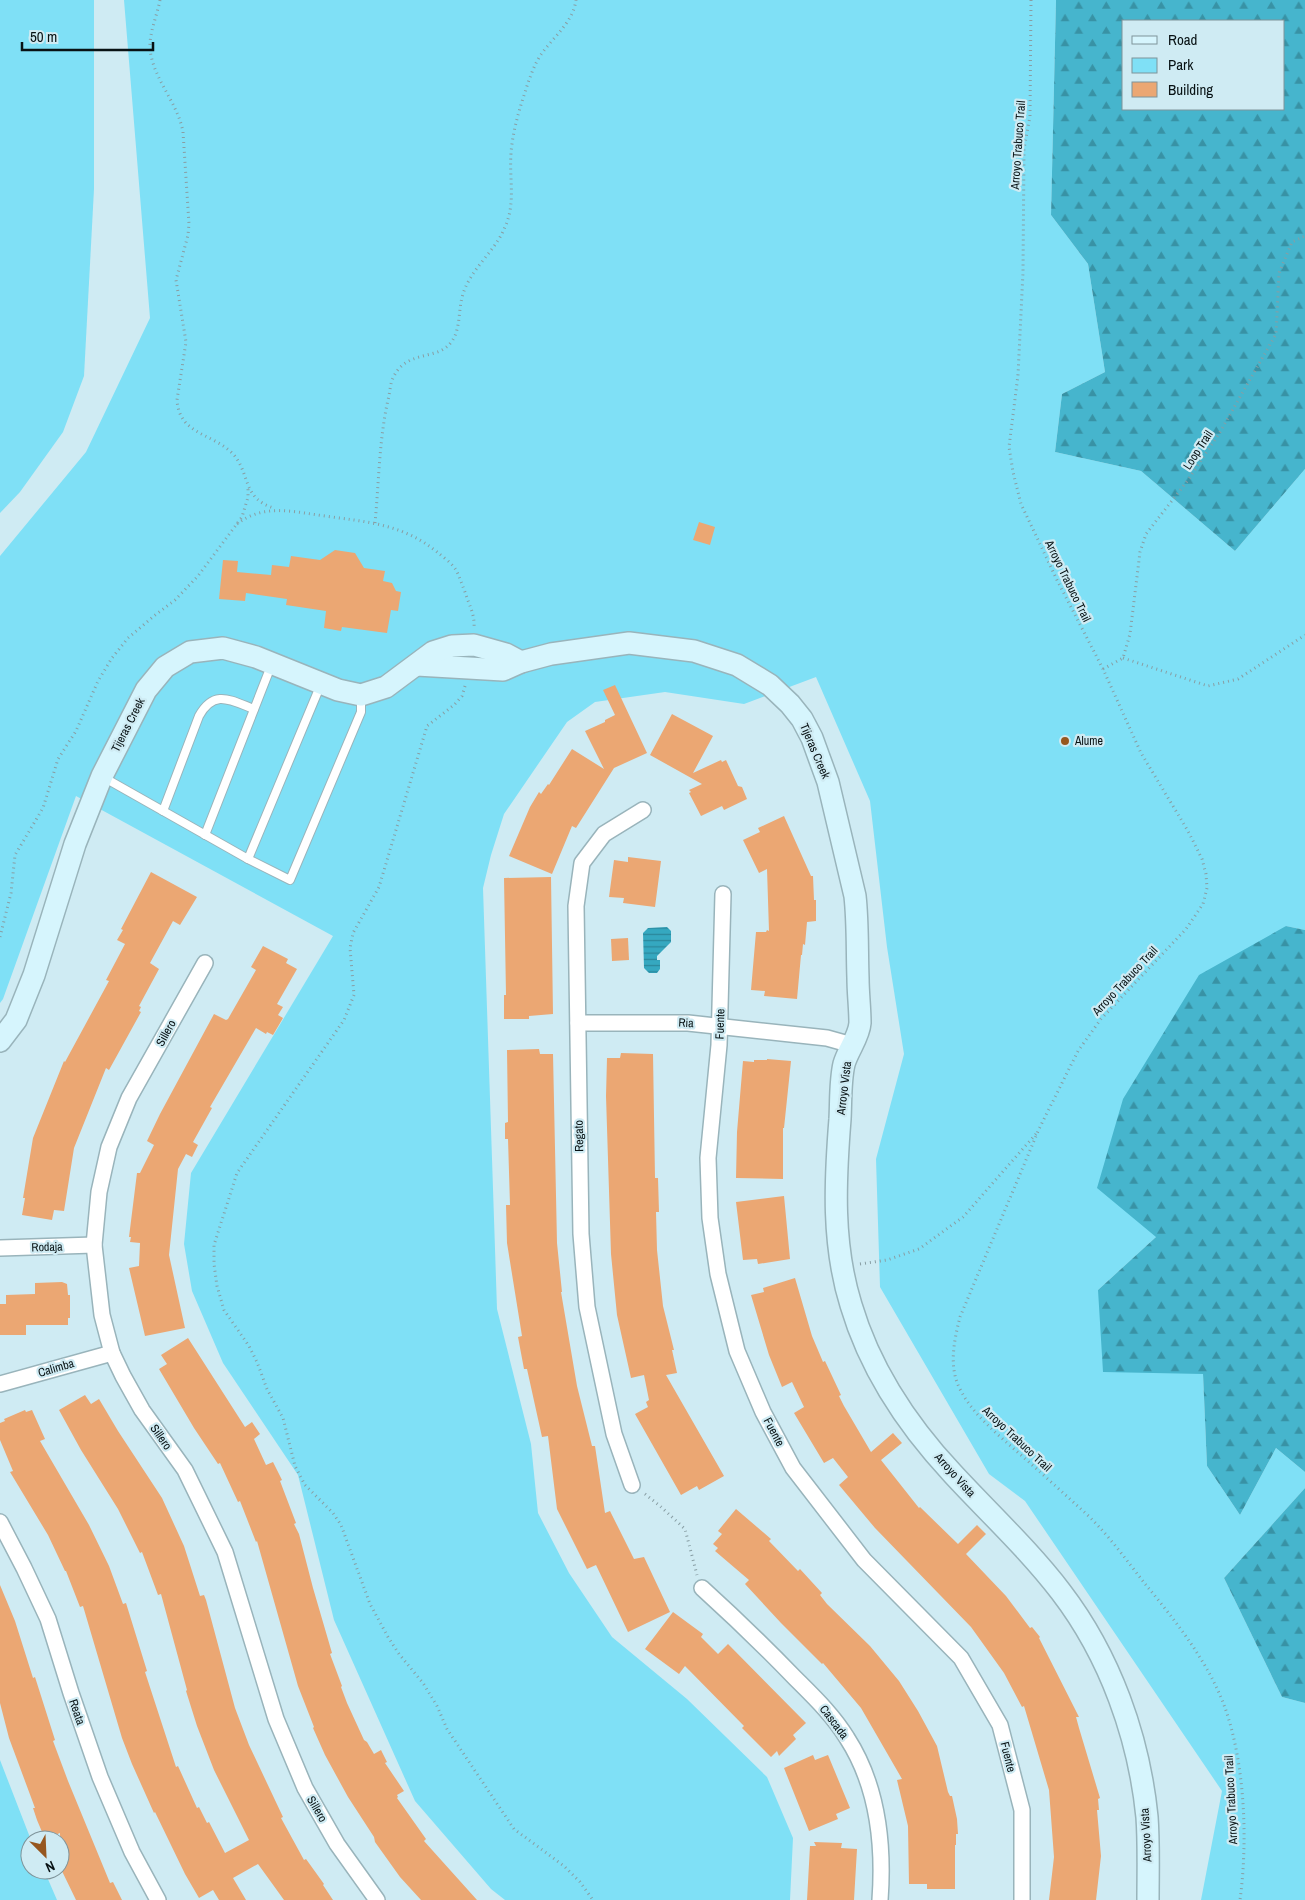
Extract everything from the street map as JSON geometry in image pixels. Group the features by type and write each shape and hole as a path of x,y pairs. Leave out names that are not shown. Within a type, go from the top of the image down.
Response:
{"street":[{"name":"Tijeras Creek","path":"417,665 503,670 521,662 551,654 629,643 694,651 737,665 762,679 790,704 802,719 812,738 828,782 855,896 860,1026"},
{"path":"361,695 386,687 433,652 452,646 474,644 506,654 521,662"},
{"name":"Tijeras Creek","path":"0,1041 16,1020 34,975 75,844 102,776 146,690 165,667 190,652 223,648 272,664 321,684 361,695"},
{"name":"Regato","path":"632,1485 614,1434 587,1307 581,1234 576,906 582,863 604,834 643,810"},
{"name":"Fuente","path":"723,894 719,1026 708,1158 710,1218 718,1274 737,1351 763,1412 793,1468 864,1560 961,1658 1000,1725 1022,1810 1022,1900"},
{"name":"Sillero","path":"205,963 130,1098 109,1147 100,1192 94,1245 102,1315 112,1353 123,1376 142,1410 185,1470 225,1552 276,1719 305,1788 337,1844 377,1900"},
{"name":"Ria","path":"578,1023 630,1022 719,1026 826,1038 852,1045"},
{"name":"Arroyo Vista","path":"860,1026 844,1065 836,1171 836,1228 841,1267 851,1306 861,1335 879,1374 897,1404 950,1471 1020,1545 1060,1591 1079,1617 1099,1652 1115,1687 1135,1747 1147,1817 1148,1900"},
{"name":"Rodaja","path":"0,1248 94,1245"},
{"name":"Calimba","path":"0,1384 112,1353"},
{"name":"Reata","path":"0,1522 48,1619 100,1777 132,1852 158,1900"},
{"name":"Cascada","path":"702,1588 760,1642 824,1707 848,1740 862,1769 875,1807 881,1840 882,1877 880,1900"}],"lane":[{"path":"205,834 272,664"},
{"path":"248,859 321,684"},
{"path":"102,776 248,859 290,880 361,712 361,695"},
{"path":"163,811 199,716 205,706 212,700 222,698 254,709"}],"path":[{"path":"0,937 11,893 15,855 43,808 58,759 76,731 98,681 112,658 128,638 175,600 198,576 237,524 248,497 248,487 239,463 233,454 187,424 178,409 177,400 186,342 176,280 189,224 181,120 152,60 150,48 160,0"},
{"path":"375,524 383,422 393,379 404,363 411,359 439,351 453,340 457,328 462,295 467,283 501,236 509,218 512,201 511,170 513,140 518,111 533,68 568,21 575,8 576,0"},
{"name":"Arroyo Trabuco Trail","path":"1031,0 1030,116 1024,149 1022,290 1018,375 1009,447 1013,472 1021,504 1057,580 1103,669 1141,753 1188,831 1202,859 1207,888 1203,904 1186,929 1106,1013 1078,1052 1039,1129 960,1317 954,1342 953,1367 960,1390 973,1409 993,1430 1085,1512 1172,1617 1209,1674 1224,1705 1238,1750 1242,1785 1243,1823 1240,1900"},
{"name":"Loop Trail","path":"1123,658 1130,634 1140,552 1146,534 1188,480 1220,432 1276,334 1279,273 1292,242 1305,236"},
{"path":"248,487 262,503 277,509 375,524 404,531 425,542 455,569 473,614 474,644"},
{"path":"237,524 258,512 277,509"},
{"path":"1103,669 1123,658 1208,686 1238,679 1305,635"},
{"path":"469,668 462,696 454,705 427,726 379,887 353,933 350,948 355,984 351,1006 344,1020 237,1173 214,1245 214,1264 217,1286 224,1310 258,1362 267,1389 283,1418 295,1466 305,1485 333,1513 341,1525 370,1604 388,1637 399,1654 423,1683 437,1706 447,1729 514,1829 564,1866 580,1882 593,1900"},
{"path":"841,1267 887,1260 919,1249 963,1217 1039,1129"},
{"path":"632,1485 660,1506 685,1529 691,1558 702,1588"}],"green space":[{"path":"0,0 94,0 94,189 84,376 63,432 20,492 0,513"},
{"path":"124,0 1056,0 1051,215 1088,264 1105,372 1062,394 1055,452 1141,471 1235,551 1305,469 1305,930 1286,926 1156,1237 1098,1290 1203,1374 1207,1466 1240,1515 1276,1448 1305,1472 1305,1488 1224,1578 1282,1697 1305,1703 1305,1900 1201,1900 1222,1791 1025,1501 989,1474 880,1287 876,1159 904,1054 887,947 870,801 816,677 744,704 665,692 595,702 567,722 504,814 483,888 497,1309 531,1444 538,1513 569,1573 612,1637 687,1699 767,1777 793,1838 790,1900 505,1900 491,1889 415,1801 334,1620 298,1475 223,1363 192,1291 184,1244 191,1173 333,936 76,796 0,1003 0,556 86,452 150,318"},
{"path":"1056,0 1305,0 1305,469 1235,551 1141,471 1055,452 1062,394 1105,372 1088,264 1051,215"},
{"path":"1286,926 1305,930 1305,1472 1276,1448 1240,1515 1207,1466 1203,1374 1103,1372 1098,1290 1156,1237 1097,1188 1123,1099 1199,975"},
{"path":"1305,1488 1305,1703 1282,1697 1224,1578"},
{"path":"0,1760 27,1830 20,1830 20,1880 48,1880 57,1900 0,1900"}],"shaded area":[{"path":"667,927 671,931 671,942 657,956 657,960 660,960 660,969 657,973 649,973 644,968 643,933 648,928"}],"building":[{"path":"699,522 715,527 710,545 693,540"},
{"path":"335,550 355,553 364,568 385,571 383,581 392,583 396,591 401,592 398,611 391,610 387,633 342,627 341,631 324,628 326,611 286,605 287,599 246,593 245,601 219,599 223,560 238,561 237,572 271,575 272,565 289,567 291,556 320,560"},
{"path":"615,685 647,753 614,768 576,828 572,826 552,874 509,856 530,807 539,792 541,794 549,785 572,749 604,769 585,731 615,715 603,690"},
{"path":"672,714 713,736 693,773 721,760 722,762 726,760 738,786 742,787 747,799 724,810 722,806 701,816 689,790 702,784 650,755"},
{"path":"784,816 811,876 813,876 814,900 816,900 816,921 807,922 805,945 803,944 801,955 797,999 764,996 765,991 751,990 756,932 769,931 767,869 759,873 743,840 760,832 758,828"},
{"path":"628,857 661,861 655,907 623,903 624,898 609,897 614,860 628,862"},
{"path":"151,872 197,897 180,925 173,921 150,963 159,969 139,1006 141,1007 139,1011 141,1012 109,1070 106,1068 74,1148 64,1211 54,1210 52,1220 22,1215 33,1138 64,1061 109,981 106,980 125,944 117,940 123,930 121,929"},
{"path":"551,877 553,1014 529,1016 529,1019 504,1019 504,995 506,995 504,878"},
{"path":"628,938 629,960 612,961 611,939"},
{"path":"263,946 288,959 286,963 297,969 277,1004 283,1007 278,1015 283,1018 273,1035 267,1032 266,1034 256,1028 210,1107 212,1108 193,1142 198,1145 192,1157 186,1154 178,1169 169,1255 185,1328 145,1336 129,1268 139,1266 140,1243 130,1242 131,1237 129,1237 137,1173 140,1173 154,1145 147,1141 160,1114 214,1014 226,1020 228,1019 256,970 251,967"},
{"path":"539,1049 540,1054 553,1054 557,1243 561,1292 577,1386 592,1446 595,1446 605,1513 610,1511 634,1559 644,1557 670,1612 628,1632 596,1565 587,1569 557,1509 548,1436 542,1437 527,1369 524,1369 518,1337 522,1336 507,1243 506,1205 510,1205 508,1139 505,1139 505,1123 508,1122 507,1050"},
{"path":"621,1053 653,1054 655,1178 658,1178 659,1212 656,1212 657,1250 663,1306 674,1350 672,1350 677,1373 666,1375 724,1476 699,1490 697,1486 681,1495 635,1414 648,1407 646,1402 649,1400 644,1375 631,1378 617,1315 611,1254 606,1096 607,1058 620,1058"},
{"path":"754,1060 791,1061 783,1128 783,1179 736,1178 737,1132 743,1061 754,1062"},
{"path":"784,1196 790,1259 758,1264 757,1259 743,1260 736,1202"},
{"path":"795,1278 812,1336 823,1362 825,1361 841,1395 839,1396 844,1406 871,1452 893,1433 902,1443 881,1460 919,1508 958,1544 977,1525 986,1534 966,1554 1006,1596 1030,1628 1032,1627 1040,1637 1079,1717 1076,1717 1100,1798 1098,1799 1099,1810 1097,1810 1101,1856 1096,1900 1049,1900 1054,1857 1049,1790 1024,1706 1022,1707 1004,1673 971,1627 875,1528 839,1485 848,1477 833,1458 824,1463 794,1413 804,1407 792,1382 782,1387 769,1355 751,1295 764,1292 763,1288"},
{"path":"62,1282 67,1284 68,1295 70,1295 70,1318 68,1318 68,1325 26,1325 26,1335 0,1335 0,1304 6,1304 6,1295 35,1294 35,1283"},
{"path":"188,1338 245,1427 252,1422 260,1434 254,1439 266,1465 273,1462 282,1480 280,1481 296,1523 294,1524 299,1534 332,1653 330,1654 347,1703 364,1740 374,1754 381,1750 387,1762 385,1763 404,1791 397,1795 397,1798 426,1839 424,1841 477,1900 421,1900 400,1877 375,1842 374,1837 348,1797 325,1755 298,1686 257,1541 240,1501 238,1502 220,1463 218,1464 194,1428 159,1369 167,1364 161,1355"},
{"path":"85,1395 91,1404 99,1399 162,1498 184,1546 200,1596 204,1595 206,1600 235,1708 249,1745 283,1817 281,1818 304,1860 306,1859 333,1900 284,1900 258,1864 233,1878 246,1900 219,1900 213,1890 199,1898 154,1813 122,1738 83,1606 80,1607 66,1571 48,1535 10,1472 13,1471 0,1440 0,1423 5,1421 4,1419 25,1410 26,1412 32,1410 45,1439 40,1441 89,1525 109,1566 123,1604 126,1603 147,1671 145,1672 176,1767 178,1766 197,1808 199,1807 207,1823 209,1822 225,1853 249,1840 214,1770 197,1726 161,1594 158,1595 142,1552 140,1553 118,1509 81,1450 59,1410"},
{"path":"736,1509 771,1539 769,1541 798,1571 800,1569 822,1593 820,1595 827,1604 870,1646 899,1681 918,1711 937,1746 948,1792 952,1796 957,1819 955,1889 927,1889 927,1884 909,1884 908,1826 897,1780 902,1779 861,1708 823,1663 781,1623 745,1584 749,1580 715,1551 718,1548 713,1544 722,1534 718,1531"},
{"path":"0,1585 15,1621 33,1678 35,1677 55,1740 53,1741 68,1781 110,1883 113,1882 122,1900 76,1900 66,1880 70,1880 70,1830 41,1830 9,1738 0,1703"},
{"path":"673,1612 703,1634 701,1637 718,1654 728,1644 806,1723 793,1735 796,1739 779,1756 777,1751 771,1757 742,1728 744,1726 685,1666 679,1674 645,1649"},
{"path":"813,1755 815,1760 828,1755 850,1808 836,1814 838,1819 809,1831 784,1768"},
{"path":"814,1842 842,1843 841,1848 857,1849 854,1900 807,1900 810,1846 816,1846"}],"place":[{"name":"Alume","path":"1065,741"}]}
